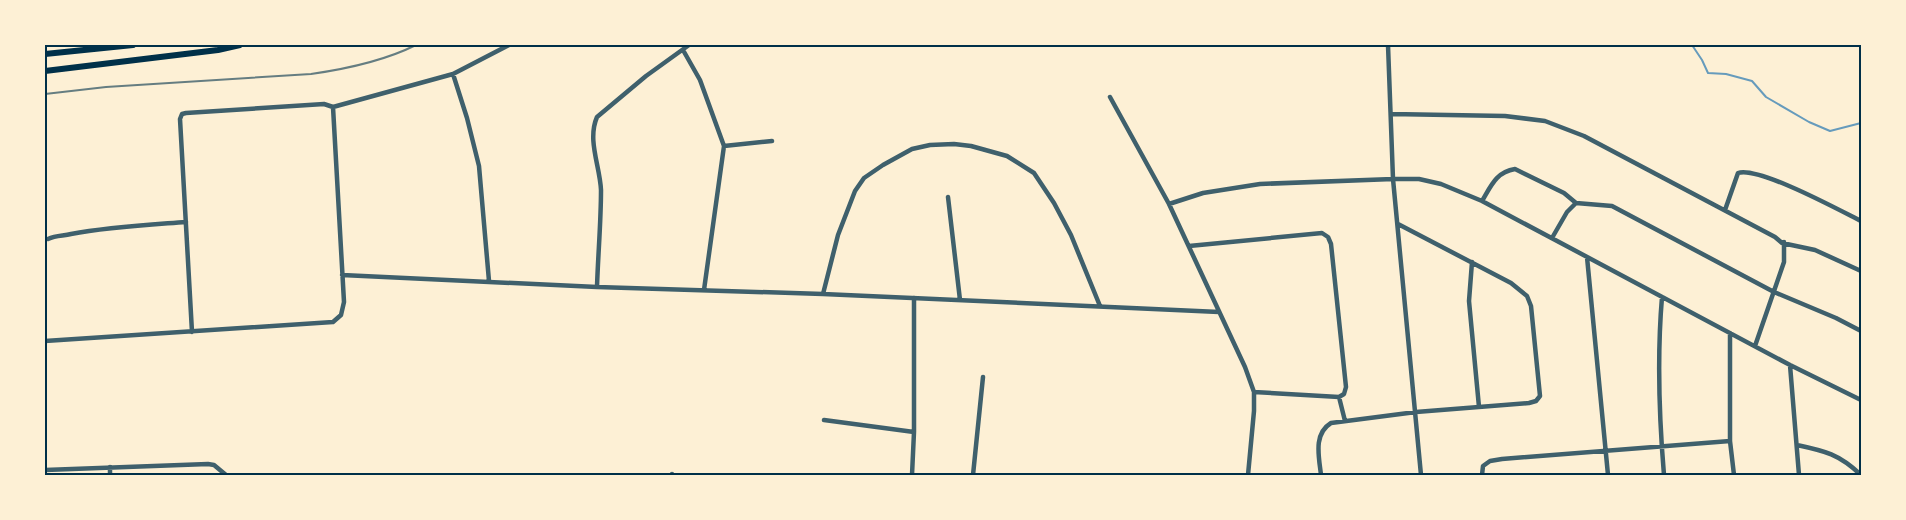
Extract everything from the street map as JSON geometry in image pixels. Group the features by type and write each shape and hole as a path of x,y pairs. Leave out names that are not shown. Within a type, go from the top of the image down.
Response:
{"main road":[{"path":"45,54 133,45"},
{"path":"45,70 218,50 240,45"}],"street":[{"path":"192,332 180,118 182,114 324,104 333,107 453,74 509,45"},
{"path":"596,287 601,189 592,136 593,125 597,118 646,76 689,45"},
{"path":"1388,45 1393,179 1421,475"},
{"path":"683,50 700,80 724,146 704,290"},
{"path":"453,74 467,118 479,166 489,281"},
{"path":"1110,97 1169,204 1245,366 1254,392 1248,475"},
{"path":"45,340 333,322 341,315 344,302 333,107"},
{"path":"1391,114 1505,116 1545,121 1584,136 1784,242 1815,250 1861,271"},
{"path":"724,146 772,141"},
{"path":"823,294 838,235 854,191 864,178 912,149 930,145 954,144 971,146 1007,156 1034,173 1054,203 1071,235 1100,306"},
{"path":"1482,201 1496,178 1508,170 1515,169 1564,193 1576,203 1612,206 1774,292 1836,318 1861,331"},
{"path":"1725,210 1738,173 1749,172 1787,185 1861,221"},
{"path":"1169,204 1203,193 1260,184 1393,179 1419,179 1441,184 1482,201 1790,365 1861,400"},
{"path":"948,197 960,300"},
{"path":"1552,238 1567,212 1576,203"},
{"path":"48,239 54,236 90,230 186,222"},
{"path":"1321,475 1318,449 1320,437 1323,428 1331,424 1416,412 1529,403 1536,401 1540,396 1531,306 1527,296 1511,283 1398,224"},
{"path":"1189,246 1322,234 1328,237 1331,244 1346,387 1344,394 1339,397 1254,392"},
{"path":"1755,346 1784,262 1784,242"},
{"path":"1587,257 1608,475"},
{"path":"1472,262 1469,301 1479,407"},
{"path":"342,275 1219,312"},
{"path":"1662,297 1659,340 1664,475"},
{"path":"912,475 914,432 914,298"},
{"path":"1730,333 1730,441 1734,475"},
{"path":"1790,365 1799,475"},
{"path":"973,475 983,377"},
{"path":"1339,397 1345,421"},
{"path":"824,420 914,432"},
{"path":"1482,475 1483,466 1490,461 1730,441"},
{"path":"1797,445 1827,451 1848,463 1861,475"},
{"path":"45,470 208,464 214,465 226,475"},
{"path":"110,467 110,475"}],"waterway":[{"path":"1682,45 1687,45"},
{"path":"1692,45 1708,73 1726,74 1752,81 1766,97 1809,122 1830,131 1861,123"}],"railway":[{"path":"45,94 106,87 311,74 365,64 391,56 416,45"}]}
